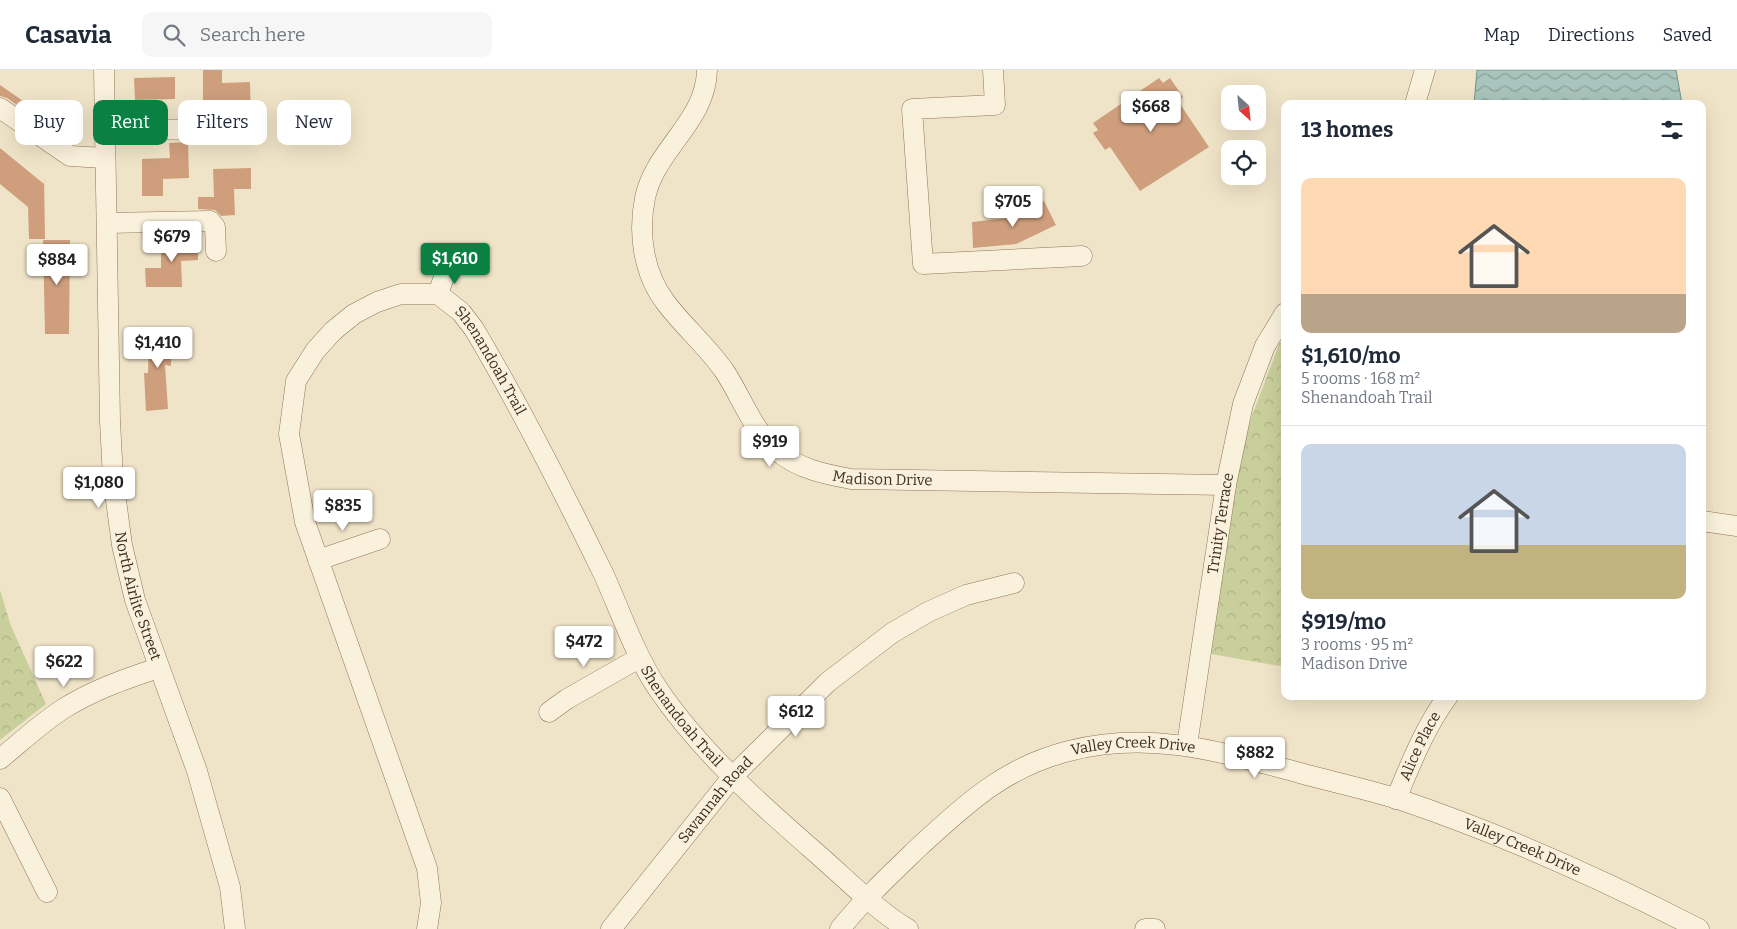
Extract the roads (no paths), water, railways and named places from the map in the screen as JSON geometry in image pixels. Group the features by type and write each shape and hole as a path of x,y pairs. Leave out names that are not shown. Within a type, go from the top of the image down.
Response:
{"street":[{"name":"North Airlite Street","path":"104,70 105,100"},
{"name":"Madison Drive","path":"707,70 702,99 696,112 657,166 648,188 642,223 643,247 652,277 666,303 714,357 756,426 777,451 810,470 851,479 1226,485"},
{"path":"993,70 995,105 912,109 923,264 1082,256"},
{"path":"1416,100 1425,70"},
{"path":"0,108 70,156 105,158"},
{"name":"North Airlite Street","path":"105,145 113,478 122,545 135,600 199,780 230,887 234,929"},
{"path":"106,223 210,221 215,227 216,251"},
{"path":"427,929 431,903 427,868 305,522 289,434 296,381 315,351 332,331 354,314 377,302 401,294 438,294 445,274"},
{"name":"Shenandoah Trail","path":"438,294 461,312 486,348 577,521 609,587 639,658 679,718 781,822 867,897 908,929"},
{"name":"Trinity Terrace","path":"1187,745 1226,485 1243,404 1264,346 1281,319"},
{"path":"1706,522 1737,526"},
{"path":"318,560 380,539"},
{"name":"Savannah Road","path":"611,929 734,776 828,682 892,633 928,612 966,595 1014,582"},
{"path":"550,712 567,699 639,658"},
{"path":"0,759 62,710 78,700 115,682 158,668"},
{"name":"Alice Place","path":"1396,799 1427,730 1446,700"},
{"name":"Valley Creek Drive","path":"840,929 867,897 967,803 986,788 1025,767 1067,751 1114,742 1138,741 1187,745 1396,799 1524,847 1620,888 1699,929"},
{"path":"0,798 47,892"},
{"path":"1145,929 1155,929"}],"water":[{"path":"1477,70 1676,70 1681,100 1474,100"}]}
